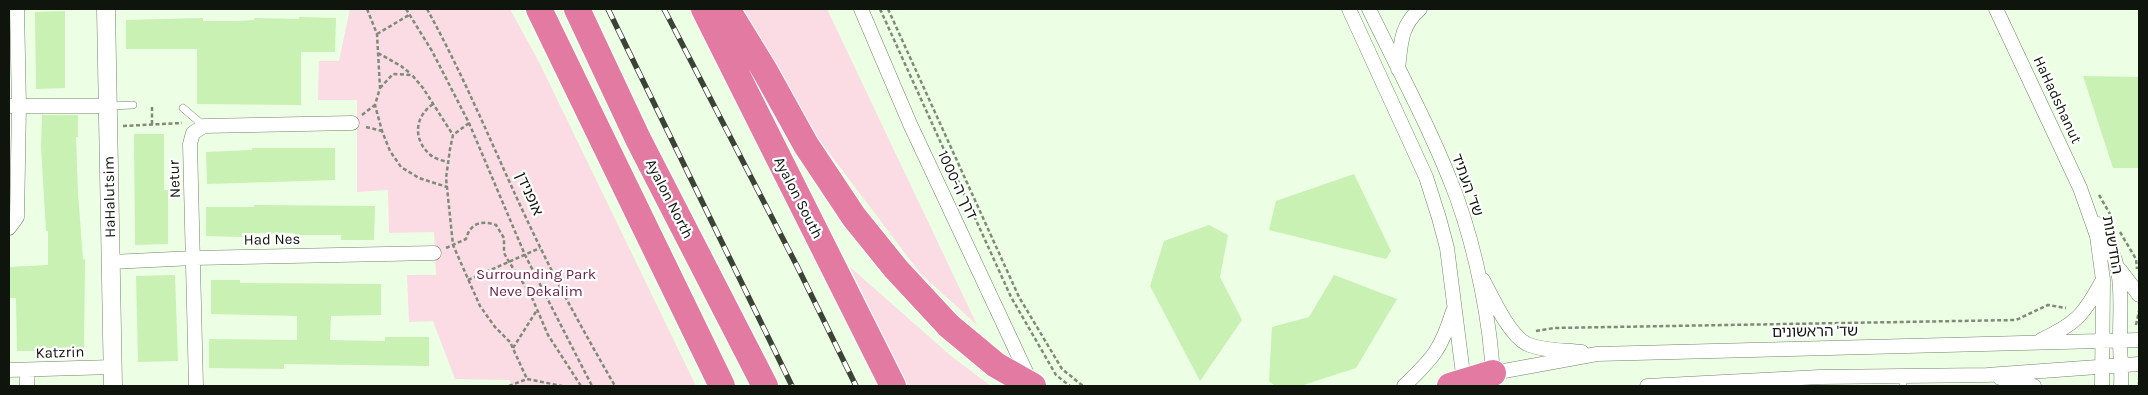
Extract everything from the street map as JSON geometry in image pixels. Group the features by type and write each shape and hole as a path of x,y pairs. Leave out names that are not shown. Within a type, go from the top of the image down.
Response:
{"highway":[{"path":"539,9 721,386"},
{"name":"Ayalon North","path":"577,9 638,139 765,386"},
{"name":"Ayalon South","path":"704,9 893,386"},
{"path":"727,9 806,144 854,217 896,269 949,326 996,365 1031,382"}],"street":[{"path":"9,228 17,217 14,106 17,9"},
{"name":"HaHalutsim","path":"106,9 113,386"},
{"name":"דרך ה-1000","path":"861,9 910,124 1031,382"},
{"path":"1349,9 1426,177 1446,248 1470,384"},
{"name":"שד' העתיד","path":"1369,9 1441,159 1457,198 1474,261 1486,319 1470,384"},
{"path":"1398,70 1402,35 1410,17 1420,9"},
{"name":"HaHadshanut","path":"1996,9 2088,206"},
{"path":"14,106 109,106"},
{"path":"198,130 352,123"},
{"name":"Netur","path":"196,386 190,144 198,130"},
{"name":"החדשנות","path":"2088,206 2114,253 2119,269 2122,295 2121,386"},
{"name":"החדשנות","path":"2088,206 2097,236 2103,280 2102,386"},
{"name":"Had Nes","path":"111,262 194,258 434,253"},
{"path":"1474,261 1499,311 1527,344 1543,348 1597,354"},
{"path":"2119,269 2139,295"},
{"path":"2036,343 2066,328 2084,312 2103,280"},
{"path":"1404,386 1435,355 1444,340 1455,306"},
{"name":"שד' הראשונים","path":"1470,384 1597,354 2139,340"},
{"path":"1647,386 1810,377 1903,381 2139,364"},
{"name":"Katzrin","path":"9,370 113,367"},
{"path":"27,370 27,386"},
{"path":"1988,375 2034,386"}],"lane":[{"path":"109,106 133,105"},
{"path":"183,108 198,130"}],"path":[{"path":"367,9 377,34 380,88 374,106 382,131 401,166 419,178 447,187"},
{"path":"406,9 432,51 469,123 525,255 592,386"},
{"name":"אופנידן","path":"427,9 481,116 541,248 576,317 615,386"},
{"path":"880,9 1011,297 1056,375 1070,386"},
{"path":"888,9 1020,297 1062,369 1083,386"},
{"path":"377,34 410,14"},
{"path":"377,53 401,66 412,75 434,104 453,135 448,162 447,187 453,245 480,306 495,327 510,342 527,379"},
{"path":"380,88 393,74 412,75"},
{"path":"434,104 420,116 418,128 420,138 425,148 434,157 448,162"},
{"path":"152,106 152,124"},
{"path":"109,126 181,122 198,130"},
{"path":"453,135 469,123"},
{"path":"434,253 466,239 468,231 473,226 483,222 496,226 504,238 504,253 530,293 548,335 581,386"},
{"path":"468,280 541,248"},
{"path":"1517,334 1554,328 2016,320 2048,305 2084,312"},
{"path":"513,348 537,310"},
{"path":"2139,376 2139,386"},
{"path":"508,386 527,379 562,386"}],"green space":[{"name":"Surrounding Park Neve Dekalim","path":"350,9 510,9 539,62 696,386 511,386 510,380 455,379 433,321 409,322 407,275 436,275 434,232 389,233 388,190 357,192 357,100 318,100 319,61 339,61"},
{"path":"741,9 827,9 977,325 920,273 793,105"},
{"path":"850,267 951,356 991,386 906,386"}],"building":[{"path":"65,11 65,88 36,89 35,12"},
{"path":"299,17 336,18 335,52 301,52 301,105 197,104 197,49 126,49 126,20 203,18 203,21 237,21 254,20 254,18 299,19"},
{"path":"2083,76 2139,77 2139,168 2113,168"},
{"path":"42,115 78,115 78,137 76,137 78,193 83,260 85,259 84,348 34,348 35,351 17,351 16,298 9,298 9,267 48,265 48,231 46,231 41,147"},
{"path":"134,134 164,134 164,190 168,190 168,244 135,245"},
{"path":"252,148 335,148 335,180 207,184 206,152 252,150"},
{"path":"1354,174 1391,251 1386,259 1269,230 1276,201"},
{"path":"254,205 375,206 374,240 341,240 341,235 295,235 295,233 242,233 242,237 206,236 206,207 254,207"},
{"path":"1209,225 1228,235 1220,277 1242,320 1200,381 1150,286 1164,241"},
{"path":"175,275 178,361 138,362 136,276"},
{"path":"1334,275 1397,299 1356,368 1300,386 1275,386 1269,381 1272,327 1309,317"},
{"path":"211,280 240,280 240,283 381,284 381,315 331,316 330,340 385,341 385,337 429,337 429,366 284,364 284,369 209,368 209,339 297,340 297,316 211,314"}],"railway":[{"path":"608,9 792,386"},
{"path":"664,9 797,266 856,386"}]}
